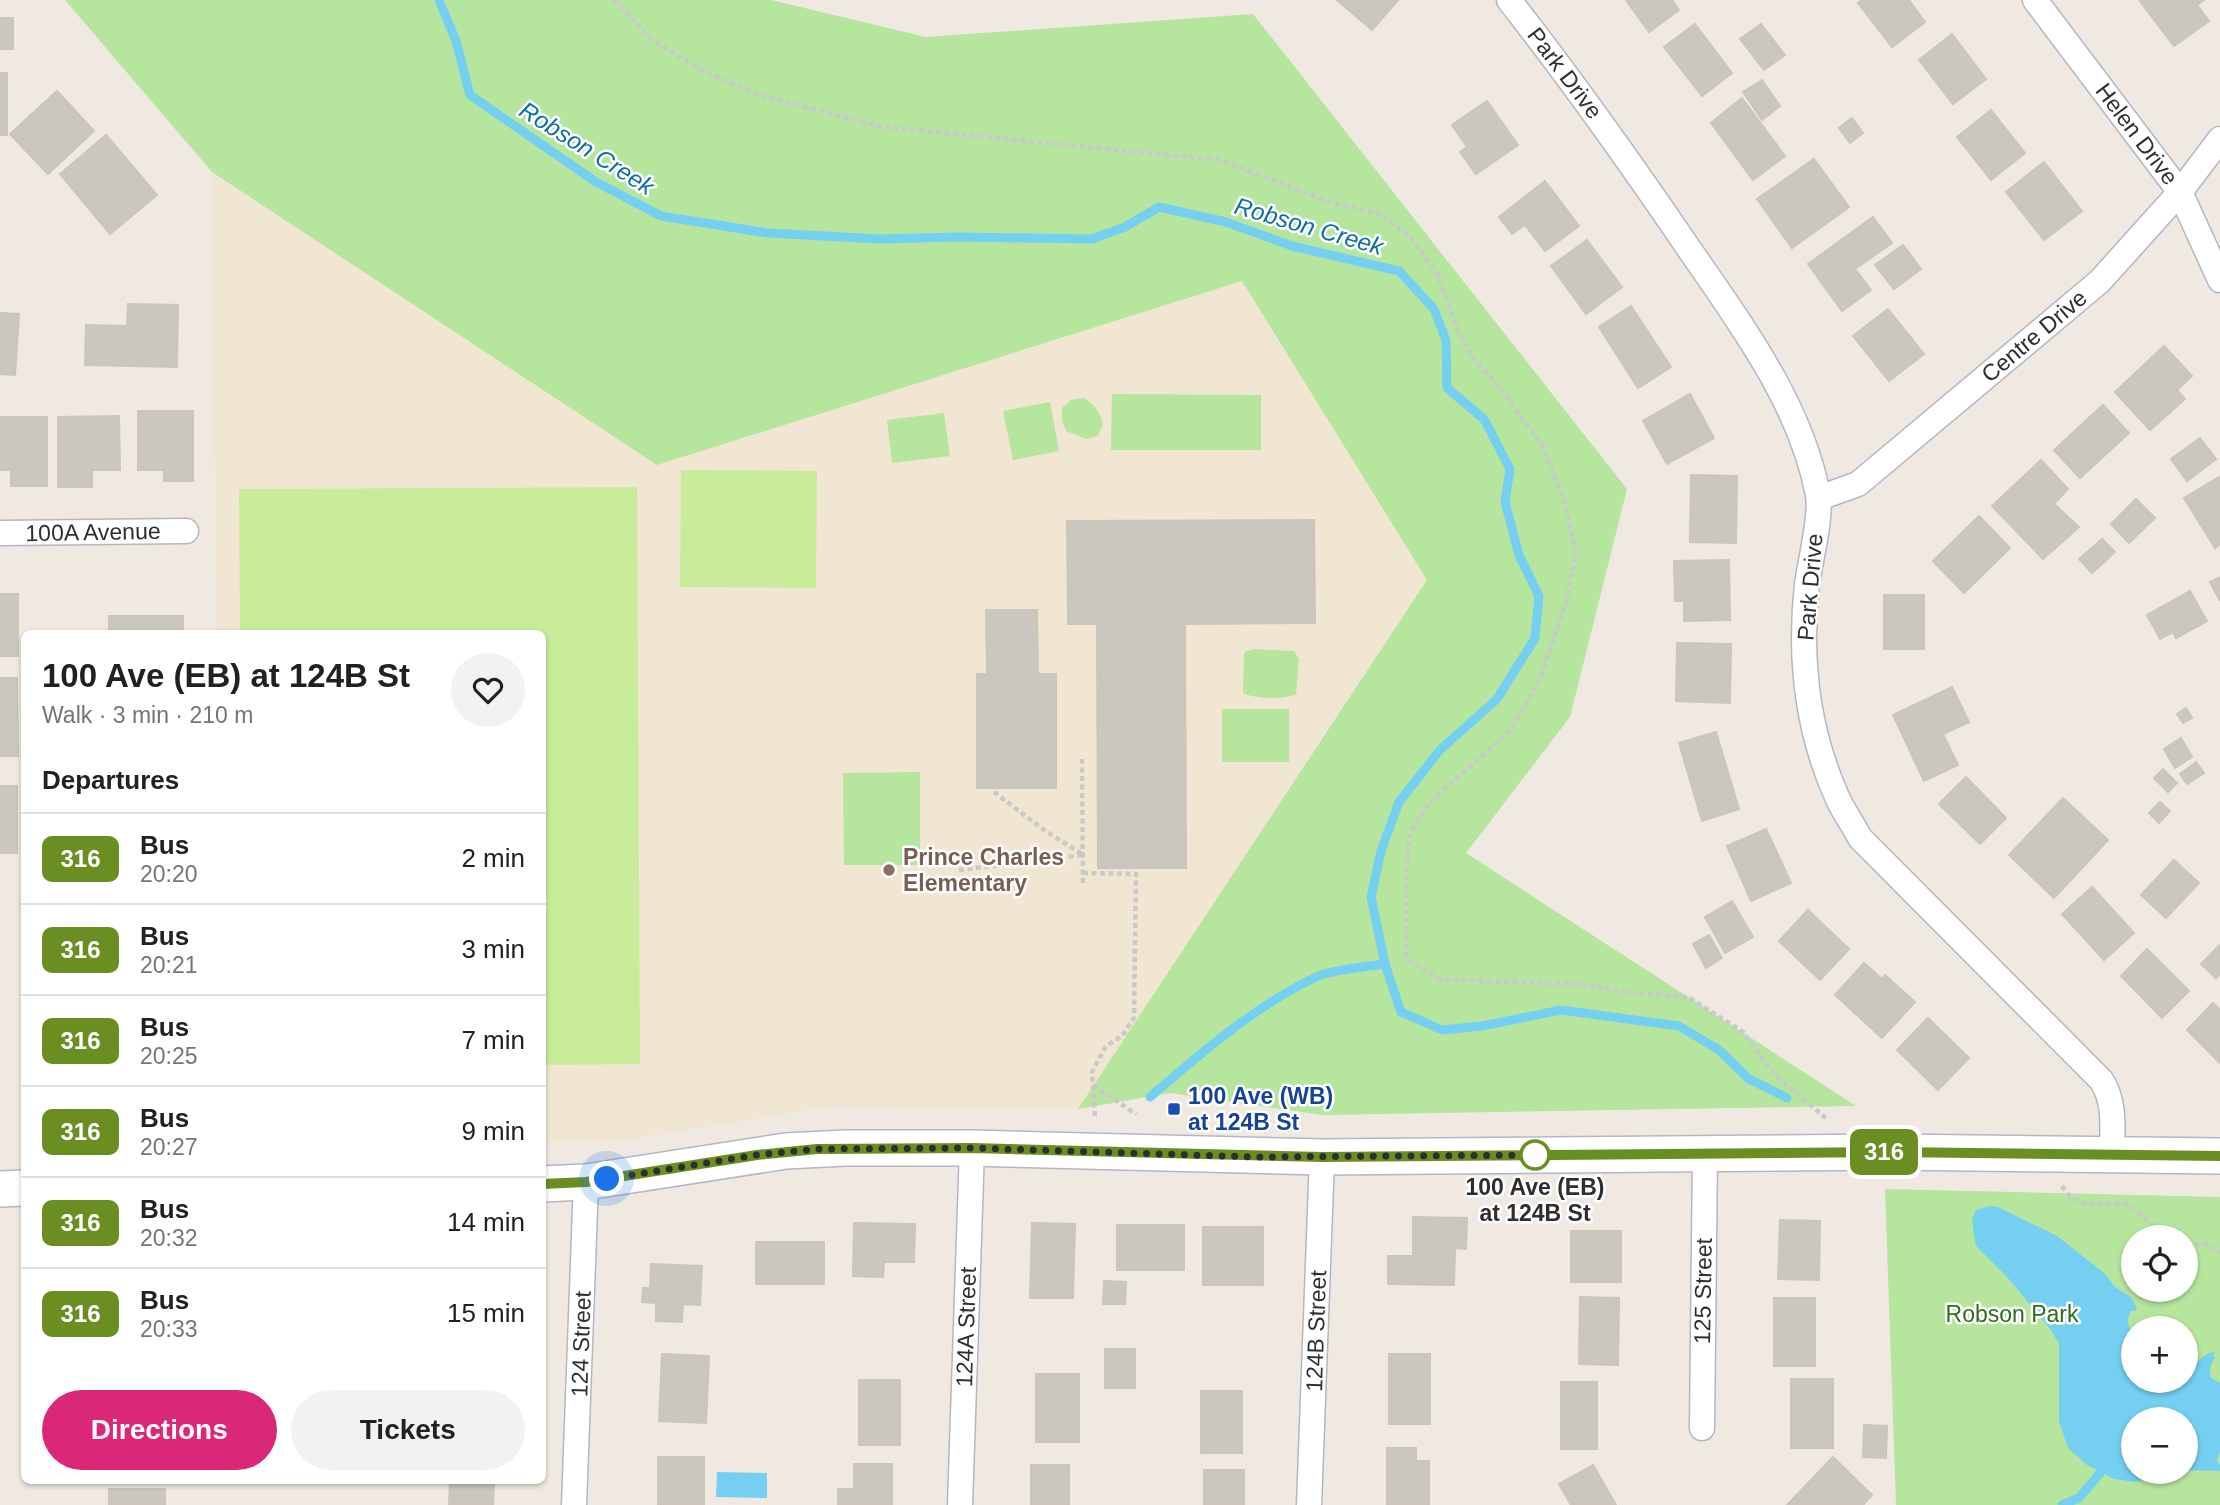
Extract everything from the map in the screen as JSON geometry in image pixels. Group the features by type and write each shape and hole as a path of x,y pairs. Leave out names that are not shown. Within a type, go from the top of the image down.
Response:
{"street":[{"name":"Park Drive","path":"1509,0 1574,83 1765,363 1805,447 1819,498 1806,605 1805,673 1814,734 1838,799 1860,838 2101,1080 2110,1093 2112,1104 2112,1154"},
{"name":"Helen Drive","path":"2035,0 2180,192 2220,280"},
{"name":"Centre Drive","path":"1819,498 1858,484 2100,281 2180,192 2220,139"},
{"name":"100A Avenue","path":"0,533 186,531"},
{"path":"546,1184 586,1182 786,1151 817,1149 972,1148 1322,1157 1891,1152 2220,1156"},
{"name":"124A Street","path":"960,1505 972,1148"},
{"name":"125 Street","path":"1702,1428 1705,1154"},
{"name":"124B Street","path":"1310,1505 1322,1157"},
{"name":"124 Street","path":"574,1505 586,1182"},
{"path":"0,1189 21,1188"}],"path":[{"path":"614,0 651,39 705,72 758,95 884,127 1220,160 1333,203 1378,213 1410,237 1437,273 1457,328 1469,352 1542,445 1564,499 1576,554 1566,603 1538,684 1509,732 1429,803 1410,833 1406,875 1406,958 1440,980 1580,984 1631,993 1688,997 1743,1032 1775,1075 1830,1121"},
{"path":"1082,759 1083,886"},
{"path":"994,792 1044,830 1083,855"},
{"path":"959,870 1083,855"},
{"path":"1083,873 1136,874 1134,1018 1122,1036 1106,1046 1092,1072 1095,1119"},
{"path":"1093,1084 1136,1114"},
{"path":"2059,1180 2064,1190 2076,1200 2086,1204 2127,1205 2136,1209 2152,1225"},
{"path":"2198,1244 2207,1245 2220,1252"}],"shaded area":[{"name":"Prince Charles Elementary","path":"212,172 657,465 1242,281 1428,580 1078,1109 835,1106 624,1140 546,1142 546,630 216,630"}],"green space":[{"path":"65,0 771,0 926,37 1253,14 1627,489 1570,717 1466,853 1856,1106 1323,1115 1170,1093 1078,1109 1427,580 1242,281 657,465 212,172"},
{"path":"1112,394 1261,395 1261,450 1111,450"},
{"path":"1083,398 1096,408 1103,424 1098,436 1087,439 1066,431 1062,421 1062,408 1071,400"},
{"path":"1050,402 1059,451 1013,460 1003,411"},
{"path":"944,413 950,456 892,463 887,420"},
{"path":"681,470 817,471 816,588 680,587"},
{"path":"637,487 640,1064 546,1065 546,630 240,630 239,489"},
{"path":"1253,649 1294,651 1299,659 1296,694 1270,698 1243,693 1244,655"},
{"path":"1222,709 1289,709 1289,762 1222,762"},
{"path":"920,772 920,865 844,865 843,773"},
{"name":"Robson Park","path":"1885,1189 2220,1197 2220,1505 1896,1505"}],"water":[{"path":"1989,1206 1998,1207 2057,1236 2104,1273 2121,1291 2121,1302 2134,1302 2137,1308 2135,1311 2131,1311 2129,1316 2121,1316 2121,1393 2198,1393 2198,1361 2215,1352 2210,1372 2211,1378 2220,1383 2220,1451 2217,1461 2220,1471 2198,1470 2198,1407 2121,1407 2121,1480 2087,1465 2068,1448 2059,1421 2059,1344 2051,1330 2008,1278 1976,1246 1972,1220 1976,1210"},
{"path":"717,1472 767,1473 767,1498 716,1497"}],"building":[{"path":"1337,0 1398,0 1372,30"},
{"path":"1626,0 1672,0 1679,10 1649,32"},
{"path":"1862,0 1909,0 1925,22 1892,47 1858,3"},
{"path":"2139,0 2204,0 2197,5 2209,21 2174,46"},
{"path":"0,18 13,18 13,49 0,49"},
{"path":"1695,24 1732,73 1702,96 1664,47"},
{"path":"1761,24 1785,55 1764,70 1740,39"},
{"path":"1952,34 1986,79 1953,104 1919,60"},
{"path":"0,73 7,73 7,135 0,135"},
{"path":"1762,80 1780,106 1762,120 1743,92"},
{"path":"57,91 94,131 48,174 10,134"},
{"path":"1742,98 1785,156 1753,180 1711,123"},
{"path":"1487,101 1518,145 1476,174 1460,152 1467,147 1452,125"},
{"path":"1991,110 2025,153 1991,180 1957,137"},
{"path":"1852,118 1863,133 1850,143 1839,128"},
{"path":"106,135 157,195 110,234 60,174"},
{"path":"1814,159 1849,207 1792,248 1757,199"},
{"path":"2044,162 2082,211 2044,240 2006,192"},
{"path":"1545,181 1579,226 1545,251 1525,225 1512,234 1499,217"},
{"path":"1873,217 1892,243 1855,269 1871,290 1842,311 1808,264"},
{"path":"1587,240 1622,287 1586,314 1551,266"},
{"path":"1903,245 1921,269 1894,289 1875,265"},
{"path":"128,304 178,305 177,367 85,365 86,325 127,326"},
{"path":"1631,306 1671,367 1638,388 1599,327"},
{"path":"1888,309 1924,354 1889,381 1853,336"},
{"path":"0,313 19,314 15,375 0,374"},
{"path":"2164,346 2192,376 2177,390 2185,399 2150,430 2115,392"},
{"path":"1690,394 1714,438 1667,464 1643,421"},
{"path":"2103,405 2129,433 2080,478 2054,450"},
{"path":"138,411 193,411 193,481 164,481 164,470 138,470"},
{"path":"119,416 120,470 92,470 92,487 58,487 58,417"},
{"path":"0,417 47,417 47,486 11,486 11,470 0,470"},
{"path":"2200,438 2216,459 2187,481 2171,459"},
{"path":"2041,460 2068,489 2054,504 2079,527 2043,559 1992,506"},
{"path":"1691,475 1737,476 1736,543 1690,542"},
{"path":"2219,477 2220,544 2215,548 2184,498"},
{"path":"2136,499 2155,518 2129,543 2111,524"},
{"path":"1979,516 2010,548 1964,593 1933,561"},
{"path":"1314,520 1315,623 1185,624 1186,868 1098,868 1097,624 1068,624 1067,521"},
{"path":"2102,539 2115,552 2092,573 2079,559"},
{"path":"1729,560 1730,620 1684,621 1684,601 1675,601 1674,561"},
{"path":"2220,577 2220,601 2210,582"},
{"path":"2190,591 2207,621 2176,638 2173,632 2160,639 2147,615"},
{"path":"0,594 18,594 18,656 0,656"},
{"path":"1884,595 1924,595 1924,649 1884,649"},
{"path":"986,610 1037,610 1038,674 1056,674 1056,788 977,788 977,674 987,674"},
{"path":"109,616 183,616 183,630 109,630"},
{"path":"1677,643 1731,644 1730,703 1676,701"},
{"path":"0,678 17,678 18,756 0,756"},
{"path":"1952,687 1969,722 1943,734 1958,765 1924,781 1893,715"},
{"path":"2186,708 2192,718 2183,723 2177,714"},
{"path":"1716,732 1739,809 1702,821 1679,743"},
{"path":"2181,738 2192,757 2175,768 2164,749"},
{"path":"2196,762 2204,773 2187,784 2180,774"},
{"path":"2163,769 2177,783 2168,792 2154,778"},
{"path":"1966,777 2006,818 1980,844 1939,804"},
{"path":"0,786 17,786 17,853 0,853"},
{"path":"2063,798 2108,840 2054,898 2009,855"},
{"path":"2160,802 2170,811 2159,823 2149,813"},
{"path":"1766,829 1791,883 1751,901 1727,846"},
{"path":"2174,860 2199,883 2166,918 2141,895"},
{"path":"2092,887 2134,933 2104,960 2062,914"},
{"path":"1732,901 1753,937 1725,953 1705,917"},
{"path":"1808,910 1849,949 1820,980 1779,941"},
{"path":"1709,935 1722,958 1706,968 1693,944"},
{"path":"2220,945 2220,974 2216,978 2201,964"},
{"path":"2147,949 2189,991 2162,1018 2121,976"},
{"path":"1864,963 1882,979 1885,975 1915,1002 1882,1038 1835,995"},
{"path":"2213,1003 2220,1010 2220,1063 2187,1030"},
{"path":"1928,1018 1969,1058 1938,1090 1897,1050"},
{"path":"1413,1217 1467,1218 1466,1249 1455,1248 1454,1285 1388,1284 1388,1256 1413,1256"},
{"path":"1780,1220 1820,1221 1819,1280 1778,1279"},
{"path":"854,1223 915,1224 914,1262 884,1262 883,1277 853,1276"},
{"path":"1032,1223 1075,1224 1073,1298 1030,1298"},
{"path":"1117,1225 1184,1225 1184,1270 1117,1270"},
{"path":"1203,1227 1263,1227 1263,1285 1203,1285"},
{"path":"1571,1231 1621,1231 1621,1282 1571,1282"},
{"path":"756,1242 824,1242 824,1284 756,1284"},
{"path":"651,1264 702,1266 700,1305 683,1304 682,1322 656,1321 656,1303 642,1302 643,1288 650,1288"},
{"path":"1104,1281 1126,1282 1125,1304 1103,1304"},
{"path":"1580,1297 1619,1298 1618,1365 1579,1364"},
{"path":"1774,1298 1815,1298 1815,1366 1774,1366"},
{"path":"1105,1349 1135,1349 1135,1388 1105,1388"},
{"path":"662,1354 709,1356 706,1423 659,1421"},
{"path":"1389,1354 1430,1354 1430,1424 1389,1424"},
{"path":"1036,1374 1079,1374 1079,1442 1036,1442"},
{"path":"1791,1379 1833,1379 1833,1448 1791,1448"},
{"path":"859,1380 900,1380 900,1445 859,1445"},
{"path":"1561,1382 1597,1382 1597,1449 1561,1449"},
{"path":"1201,1391 1242,1391 1242,1453 1201,1453"},
{"path":"1864,1425 1887,1426 1886,1458 1863,1457"},
{"path":"1387,1448 1416,1448 1416,1461 1429,1461 1429,1505 1387,1505"},
{"path":"658,1457 704,1457 704,1505 658,1505"},
{"path":"1833,1457 1872,1495 1863,1505 1787,1505"},
{"path":"854,1464 892,1464 892,1505 838,1505 838,1489 854,1489"},
{"path":"1031,1465 1069,1465 1069,1505 1031,1505"},
{"path":"1593,1465 1616,1505 1571,1505 1559,1484"},
{"path":"1204,1470 1244,1470 1244,1505 1204,1505"},
{"path":"450,1484 494,1484 493,1505 449,1505"},
{"path":"109,1489 165,1489 165,1505 109,1505"}],"waterway":[{"name":"Robson Creek","path":"439,0 456,41 470,95 596,182 661,216 768,233 880,239 1092,239 1125,227 1159,207 1226,222 1292,246 1399,271 1434,309 1446,340 1447,388 1484,419 1510,469 1505,502 1519,555 1539,596 1535,638 1497,699 1440,750 1399,802 1381,851 1371,897 1385,964 1401,1012 1442,1030 1482,1026 1561,1010 1679,1026 1719,1050 1749,1079 1787,1098"},
{"path":"1150,1097 1229,1031 1293,989 1332,972 1385,964"},
{"name":"Robson Creek","path":"2062,1505 2079,1498 2100,1473"}],"bus line":[{"name":"316","path":"546,1184 586,1182 757,1155 817,1149 972,1148 1255,1157 1891,1152 2220,1156"}],"place":[{"name":"Prince Charles Elementary","path":"889,870"},
{"name":"100 Ave (WB) at 124B St","path":"1174,1109"},
{"name":"100 Ave (EB) at 124B St","path":"1535,1155"}],"route":[{"path":"607,1179 757,1155 817,1149 972,1148 1255,1157 1541,1155 1535,1155"}]}
